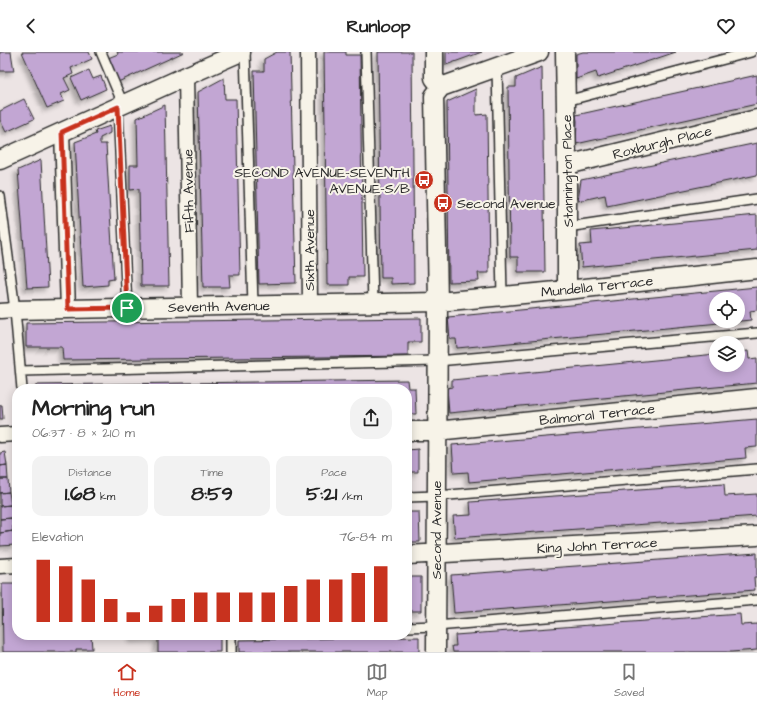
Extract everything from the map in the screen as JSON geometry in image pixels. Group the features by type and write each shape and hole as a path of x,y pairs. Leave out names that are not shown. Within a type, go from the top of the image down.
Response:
{"street":[{"path":"0,160 240,52"},
{"name":"Sixth Avenue","path":"308,52 310,304"},
{"path":"434,52 434,78 441,87 539,52"},
{"name":"Stannington Place","path":"565,52 567,290"},
{"name":"Fifth Avenue","path":"186,76 190,306"},
{"name":"Second Avenue","path":"436,652 436,431 438,302 434,96 441,87"},
{"name":"Roxburgh Place","path":"567,165 757,119"},
{"path":"62,132 68,309"},
{"name":"Mundella Terrace","path":"438,302 757,270"},
{"name":"Seventh Avenue","path":"7,310 438,302"},
{"name":"Balmoral Terrace","path":"412,431 436,431 757,398"},
{"path":"0,435 12,434"},
{"name":"King John Terrace","path":"412,555 757,536"},
{"path":"0,566 12,565"}],"lane":[{"path":"101,52 121,105 127,308"},
{"path":"245,52 253,305"},
{"path":"366,52 373,303"},
{"path":"566,102 751,52"},
{"path":"497,67 502,296"},
{"path":"0,196 7,310 21,370 22,384"},
{"path":"567,227 757,199"},
{"path":"21,370 437,361 757,333"},
{"path":"412,497 757,469"},
{"path":"412,627 757,600"},
{"path":"231,640 231,652"}],"building":[{"path":"0,52 11,52 14,71 0,71"},
{"path":"22,52 89,52 92,59 71,68 73,74 64,78 70,90 61,94 64,101 47,108"},
{"path":"117,52 184,52 118,82 108,58 118,54"},
{"path":"277,52 290,52 296,283 259,284 254,71 264,71 264,59"},
{"path":"324,52 346,52 346,55 360,55 363,277 349,277 349,285 327,285"},
{"path":"378,52 412,52 414,283 391,284 391,278 381,278"},
{"path":"446,52 482,52 446,65"},
{"path":"583,52 676,52 598,78 596,72 576,79 576,54"},
{"path":"542,67 545,272 518,272 518,257 510,257 508,87 516,87 516,78"},
{"path":"89,70 93,79 101,76 106,89 81,100 71,78"},
{"path":"757,75 757,104 576,144 576,115"},
{"path":"224,78 225,99 236,99 240,275 229,275 230,287 203,287 198,92"},
{"path":"476,89 476,115 487,114 489,273 478,273 479,281 449,282 447,102"},
{"path":"24,99 34,119 6,132 0,120 0,111"},
{"path":"165,105 169,286 141,286 139,189 130,190 130,165 138,165 137,118"},
{"path":"110,126 110,133 100,138 100,144 106,144 114,279 108,280 108,285 83,287 75,142 96,134 95,131"},
{"path":"757,143 757,175 607,206 605,195 578,201 581,180"},
{"path":"41,160 48,287 27,288 18,170"},
{"path":"757,215 757,250 582,267 580,245 592,244 591,231"},
{"path":"757,287 757,310 750,311 751,320 745,321 745,292 709,292 709,324 457,348 456,339 450,339 448,317"},
{"path":"421,318 421,342 408,342 408,356 63,360 62,347 26,347 26,323"},
{"path":"745,351 748,351 749,359 757,358 757,383 449,413 447,388 452,387 452,380 709,355 709,372 745,372"},
{"path":"407,380 408,384 110,384"},
{"path":"412,388 415,388 416,414 412,414"},
{"path":"0,405 2,405 3,419 0,419"},
{"path":"757,419 757,447 745,448 746,458 469,482 468,472 454,473 452,445"},
{"path":"418,449 418,472 412,472 412,450"},
{"path":"5,452 7,465 0,466 0,453"},
{"path":"7,465 8,479 0,479 0,466"},
{"path":"0,479 8,479 9,492 0,493"},
{"path":"724,484 725,496 757,494 757,516 455,538 453,516 471,515 470,502"},
{"path":"9,492 11,505 0,506 0,493"},
{"path":"11,505 12,518 0,519 0,506"},
{"path":"412,512 419,512 420,542 412,542"},
{"path":"12,518 12,531 0,533 0,519"},
{"path":"12,531 12,545 0,546 0,533"},
{"path":"757,553 757,577 754,577 755,590 454,613 451,575"},
{"path":"412,577 421,577 421,611 412,611"},
{"path":"2,584 12,584 12,640 91,640 92,649 76,649 76,652 3,652"},
{"path":"740,614 741,625 757,624 757,650 731,652 453,652 452,646 456,646 455,635"},
{"path":"412,637 419,637 419,652 239,652 239,640 412,640"},
{"path":"158,640 220,640 220,652 158,652"}],"place":[{"name":"SECOND AVENUE-SEVENTH AVENUE-S/B","path":"424,180"},
{"name":"Second Avenue","path":"443,203"}],"route":[{"path":"118,107 127,308 68,309 62,132 118,107"}]}
